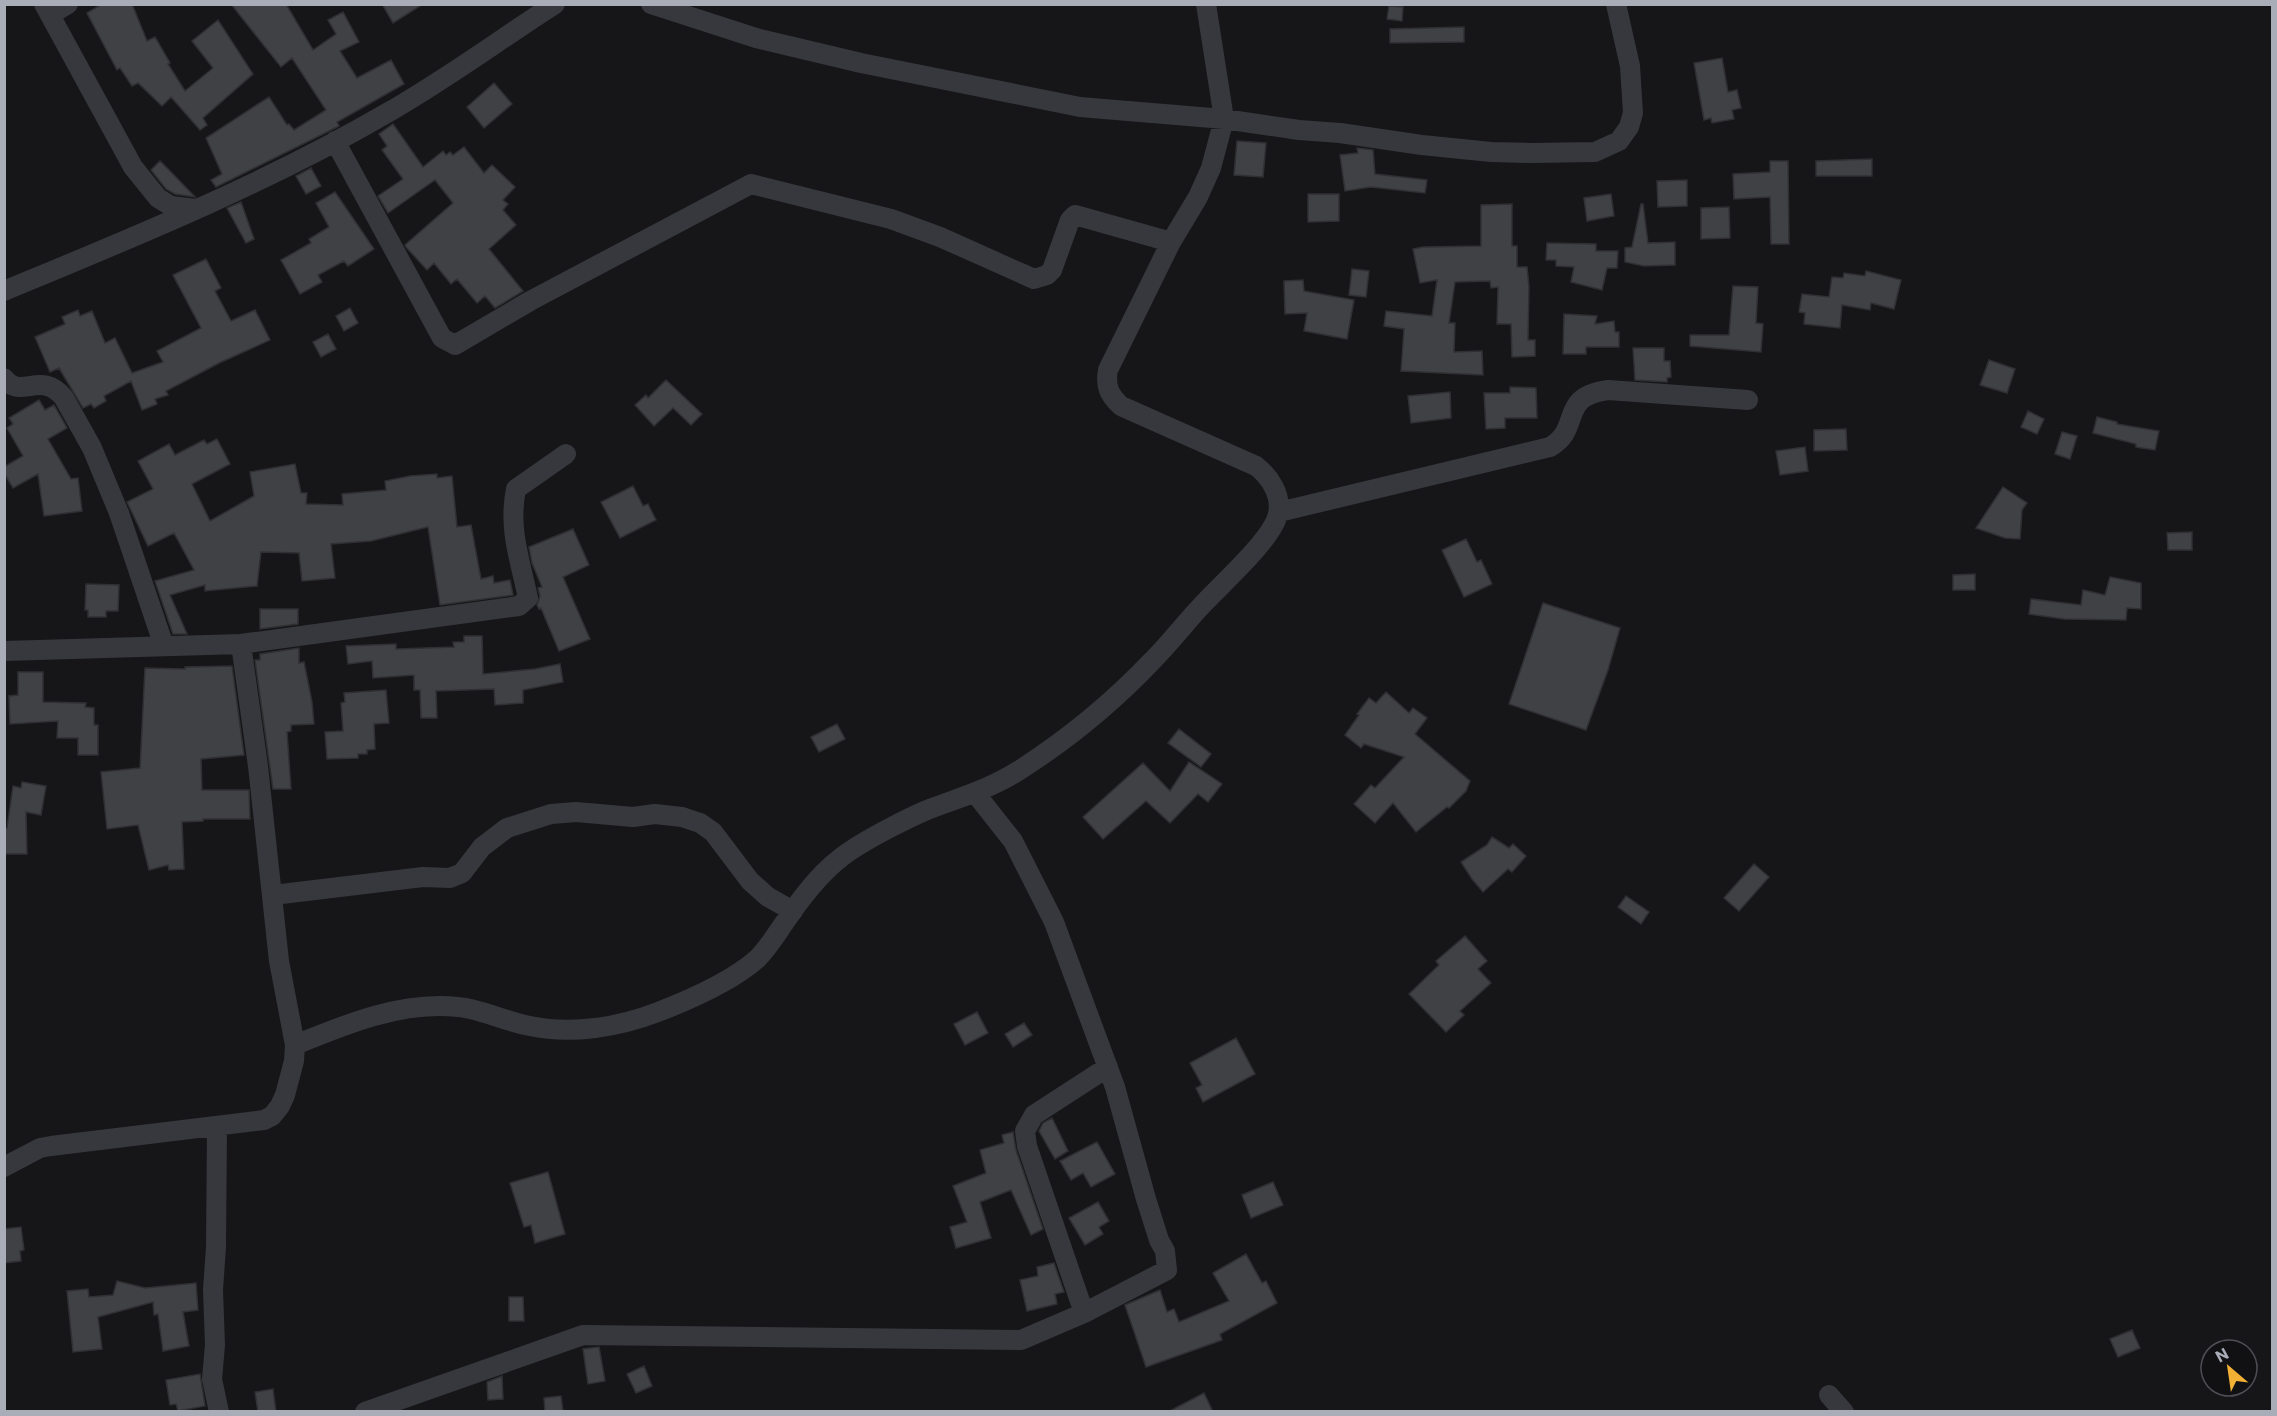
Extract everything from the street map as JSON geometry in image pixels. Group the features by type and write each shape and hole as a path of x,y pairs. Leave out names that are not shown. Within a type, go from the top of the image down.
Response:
{"street":[{"path":"68,4 47,10 133,167 158,198 171,206 196,209"},
{"path":"4,291 268,177 388,113 555,4"},
{"path":"651,4 756,38 861,63 1080,107 1224,119 1491,152 1595,152 1619,141 1629,127 1633,113 1630,66 1616,4"},
{"path":"296,1045 333,1029 418,1006 460,1007 532,1027 574,1030 609,1026 657,1012 739,972 763,952 813,884 849,852 925,811 975,793 1015,773 1051,749 1110,702 1154,659 1185,622 1263,541 1274,526 1279,512 1277,494 1271,481 1256,466 1121,406 1108,390 1106,382 1108,370 1171,242 1198,197 1211,168 1224,119 1206,4"},
{"path":"335,141 442,338 455,345 530,301 751,184 891,219 940,237 1034,279 1047,275 1052,270 1070,220 1075,215 1171,242"},
{"path":"4,378 10,385 17,387 46,384 59,391 64,398 92,448 119,513 164,646"},
{"path":"1279,512 1550,447 1566,433 1575,408 1590,393 1608,390 1748,400"},
{"path":"4,651 241,644 519,606 528,598 514,537 512,511 516,489 566,454"},
{"path":"4,1167 40,1148 264,1120 272,1116 280,1106 289,1084 296,1045 279,961 273,895 241,644"},
{"path":"364,1412 583,1335 1021,1340 1084,1313 1167,1270 1165,1251 1159,1240 1146,1199 1108,1067 1054,922 1013,841 975,793"},
{"path":"273,895 423,878 450,878 462,873 482,847 507,828 551,814 576,812 633,817 656,814 682,817 700,823 713,832 750,881 768,897 793,911"},
{"path":"1084,1313 1027,1146 1025,1131 1034,1115 1108,1067"},
{"path":"217,1127 216,1247 213,1290 215,1345 212,1379 219,1412"},
{"path":"1829,1395 1844,1412"}],"building":[{"path":"102,4 132,4 147,41 155,37 185,91 213,68 192,41 218,20 253,74 203,118 207,125 200,130 171,97 162,106 138,83 132,86 120,68 117,70 87,13"},
{"path":"231,4 286,4 313,50 336,34 328,20 343,12 359,42 340,51 357,78 391,60 404,84 337,122 339,126 216,187 211,180 222,174 206,138 269,97 287,125 289,124 294,130 326,110 292,58 281,67"},
{"path":"382,4 423,4 393,23"},
{"path":"1389,6 1403,7 1402,21 1387,19"},
{"path":"1464,27 1464,42 1390,43 1390,29"},
{"path":"1722,58 1728,92 1737,90 1741,108 1732,110 1734,119 1712,123 1711,118 1704,120 1694,63"},
{"path":"494,83 512,104 484,128 467,107"},
{"path":"393,124 423,167 443,151 446,155 450,152 453,155 464,147 484,173 492,165 515,187 503,200 508,204 503,210 516,225 489,249 523,291 495,308 485,296 477,303 457,279 451,284 434,263 427,270 406,247 405,245 453,203 435,180 388,213 378,196 403,179 382,150 387,146 379,134"},
{"path":"1237,141 1266,143 1263,177 1234,175"},
{"path":"1357,148 1373,150 1375,174 1427,180 1425,193 1371,187 1345,191 1340,155 1358,153"},
{"path":"1872,159 1872,176 1816,176 1816,161"},
{"path":"160,161 195,197 175,194 166,189 151,170"},
{"path":"1770,161 1788,161 1789,244 1771,244 1770,197 1734,199 1733,174 1770,172"},
{"path":"311,168 321,186 306,194 296,176"},
{"path":"1687,180 1687,206 1658,207 1657,181"},
{"path":"335,192 374,249 348,266 344,261 318,275 322,282 300,294 281,260 311,243 309,239 329,227 316,203"},
{"path":"1308,194 1339,194 1339,221 1308,222"},
{"path":"1611,194 1614,216 1587,221 1584,198"},
{"path":"241,202 254,239 246,243 227,208"},
{"path":"1512,204 1512,246 1517,246 1517,267 1527,267 1528,340 1535,340 1535,356 1512,357 1511,324 1497,324 1498,287 1491,288 1490,281 1455,282 1449,323 1455,323 1454,352 1482,351 1483,375 1401,371 1404,329 1384,326 1386,311 1432,316 1437,280 1420,283 1413,249 1481,246 1481,205"},
{"path":"1641,204 1643,204 1648,243 1675,242 1675,265 1644,266 1625,262 1625,248 1632,247"},
{"path":"1729,207 1730,238 1701,239 1701,208"},
{"path":"1547,243 1596,244 1596,251 1618,251 1617,268 1607,268 1602,290 1571,282 1574,267 1556,266 1556,260 1546,260"},
{"path":"206,259 221,288 215,291 231,321 255,310 270,340 219,363 166,391 168,395 155,399 157,404 142,410 131,381 104,396 106,401 94,408 91,404 83,408 59,368 50,372 35,337 65,324 62,317 78,310 80,316 92,311 105,343 115,338 132,373 163,362 157,351 201,328 173,275"},
{"path":"1352,269 1369,271 1366,297 1349,295"},
{"path":"1866,271 1901,280 1894,309 1871,303 1870,310 1842,305 1840,328 1804,324 1805,313 1799,312 1802,294 1829,297 1832,277 1843,278 1844,273 1865,276"},
{"path":"1303,280 1304,291 1354,300 1347,339 1304,331 1307,313 1285,314 1284,281"},
{"path":"1733,286 1758,287 1756,323 1763,324 1761,352 1690,346 1690,335 1729,335"},
{"path":"350,308 358,323 344,331 336,316"},
{"path":"1564,314 1597,316 1595,324 1614,321 1615,332 1619,332 1619,347 1586,347 1586,354 1563,354"},
{"path":"328,334 336,349 321,357 313,342"},
{"path":"1633,348 1664,348 1664,361 1670,361 1671,377 1667,378 1667,382 1635,380"},
{"path":"1989,360 2015,369 2007,393 1980,385"},
{"path":"666,380 702,414 691,425 673,408 654,426 635,405 646,395 648,398"},
{"path":"1510,387 1536,388 1537,418 1505,418 1505,428 1486,429 1484,393 1510,393"},
{"path":"1450,392 1451,418 1411,423 1408,396"},
{"path":"39,400 45,410 54,405 67,428 48,439 71,479 78,478 82,511 44,516 38,474 13,488 4,473 4,467 23,456 7,428 13,424 9,418"},
{"path":"2028,411 2044,419 2037,434 2021,427"},
{"path":"2097,417 2117,422 2117,424 2159,431 2155,450 2136,447 2136,444 2093,433"},
{"path":"1846,429 1847,450 1814,451 1814,430"},
{"path":"2062,432 2077,436 2070,459 2055,454"},
{"path":"217,439 230,464 192,484 210,521 254,496 250,472 295,464 301,493 307,493 306,504 343,505 342,494 386,490 385,481 410,476 437,474 437,478 452,476 457,527 471,525 481,579 493,576 494,583 510,580 513,595 440,605 428,527 371,541 331,544 335,578 302,581 299,553 261,552 257,586 205,591 205,585 170,595 187,634 173,634 155,581 194,570 174,533 148,546 127,502 153,489 138,461 169,444 175,455 204,440 207,444"},
{"path":"1805,447 1808,471 1780,475 1776,451"},
{"path":"633,486 643,506 648,504 656,520 620,538 601,502"},
{"path":"2003,487 2027,503 2022,510 2020,539 2005,538 1976,528"},
{"path":"573,529 589,565 563,577 590,639 559,651 541,608 539,609 537,605 540,596 538,588 542,587 532,563 529,547"},
{"path":"2192,532 2192,550 2168,550 2167,533"},
{"path":"1466,539 1477,562 1481,560 1492,584 1464,597 1442,550"},
{"path":"1975,574 1975,590 1953,590 1953,575"},
{"path":"2110,577 2141,583 2141,609 2127,608 2126,620 2064,619 2029,614 2031,599 2081,605 2083,590 2105,595"},
{"path":"86,584 119,585 118,611 106,611 106,617 88,617 88,610 85,610"},
{"path":"1543,603 1620,628 1608,670 1586,730 1509,704"},
{"path":"260,609 298,609 298,624 260,629"},
{"path":"464,636 482,636 483,674 560,664 563,682 523,690 523,703 495,705 494,689 436,691 437,718 421,718 420,690 414,690 414,675 373,678 372,661 348,664 346,646 396,644 396,649 454,647 453,642 464,642"},
{"path":"299,648 299,663 304,662 314,724 291,725 291,731 287,732 291,789 273,789 255,660 260,660 260,654"},
{"path":"232,666 244,755 201,759 202,790 249,790 250,819 203,819 203,821 182,822 184,869 169,870 168,865 149,870 138,825 107,829 101,772 140,768 145,668 185,669 185,667"},
{"path":"18,672 43,672 43,702 86,703 85,707 94,708 94,725 98,725 98,755 78,755 78,738 57,738 58,721 10,724 9,696 18,695"},
{"path":"386,690 389,723 374,724 375,749 367,750 367,754 358,754 358,758 327,759 325,732 343,731 341,703 345,702 344,693"},
{"path":"1386,692 1409,713 1413,708 1427,718 1415,734 1470,781 1466,791 1449,808 1447,807 1416,832 1393,803 1375,823 1354,804 1371,785 1375,788 1404,757 1364,744 1361,748 1345,735 1369,698 1376,703"},
{"path":"837,724 845,739 819,752 811,737"},
{"path":"1179,729 1211,754 1201,767 1168,743"},
{"path":"1189,762 1222,784 1208,802 1198,794 1170,823 1146,801 1103,839 1083,817 1143,763 1170,791"},
{"path":"22,782 46,786 41,815 26,812 27,854 4,854 4,828 7,828 13,786 21,788"},
{"path":"1492,837 1509,848 1513,844 1526,856 1512,872 1508,869 1483,892 1461,862 1487,845"},
{"path":"1754,864 1769,877 1739,911 1724,898"},
{"path":"1626,896 1649,912 1641,924 1618,907"},
{"path":"1465,936 1487,961 1478,969 1491,983 1460,1011 1464,1015 1446,1032 1409,994 1439,965 1436,961"},
{"path":"977,1012 988,1033 965,1045 954,1024"},
{"path":"1024,1023 1032,1035 1013,1047 1005,1034"},
{"path":"1236,1038 1255,1074 1203,1102 1196,1088 1202,1085 1190,1063"},
{"path":"1052,1118 1068,1151 1055,1159 1039,1131 1043,1123"},
{"path":"1013,1132 1016,1150 1043,1229 1031,1235 1011,1190 980,1202 991,1238 956,1248 950,1227 967,1222 953,1186 986,1173 980,1150 1004,1143 1002,1135"},
{"path":"1097,1142 1115,1174 1091,1187 1083,1173 1071,1180 1060,1161"},
{"path":"548,1172 565,1234 535,1243 531,1225 524,1227 510,1183"},
{"path":"1273,1182 1283,1205 1251,1218 1242,1195"},
{"path":"1098,1202 1109,1221 1099,1227 1103,1234 1085,1245 1069,1218"},
{"path":"21,1227 24,1250 20,1251 21,1261 4,1263 4,1229"},
{"path":"1246,1254 1262,1283 1266,1281 1277,1303 1220,1334 1222,1340 1146,1367 1125,1305 1160,1290 1167,1312 1174,1309 1179,1322 1229,1301 1213,1273"},
{"path":"1054,1263 1064,1292 1055,1294 1057,1304 1027,1311 1020,1280 1038,1276 1037,1267"},
{"path":"117,1281 145,1288 196,1283 198,1310 183,1312 189,1346 163,1351 158,1314 154,1315 153,1302 98,1317 102,1349 73,1352 67,1291 88,1289 89,1297 113,1295"},
{"path":"509,1297 523,1297 524,1321 509,1321"},
{"path":"2132,1330 2140,1348 2118,1357 2110,1339"},
{"path":"599,1347 605,1381 588,1384 583,1349"},
{"path":"644,1366 652,1386 636,1393 627,1374"},
{"path":"200,1374 205,1406 178,1411 176,1404 170,1405 166,1380"},
{"path":"502,1376 503,1399 488,1400 487,1382"},
{"path":"273,1389 276,1412 258,1412 255,1392"},
{"path":"1204,1393 1213,1412 1168,1412"},
{"path":"561,1396 563,1412 545,1412 544,1398"}]}
